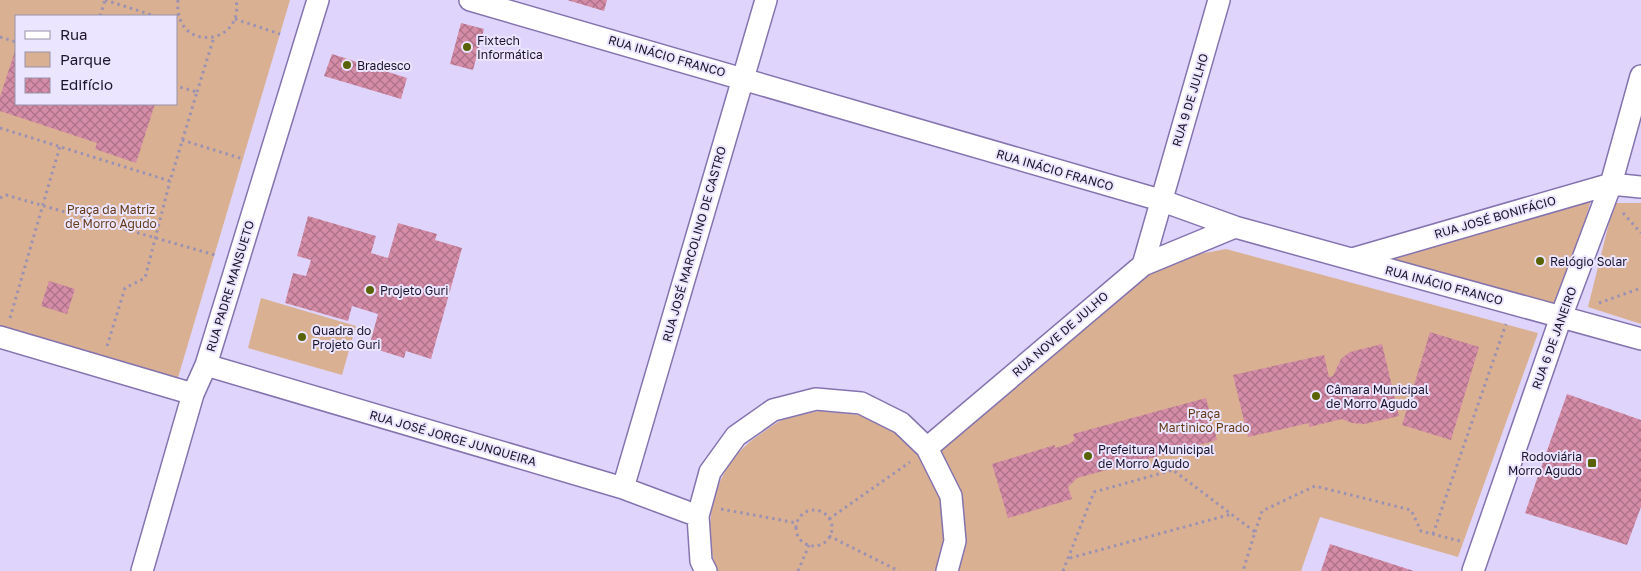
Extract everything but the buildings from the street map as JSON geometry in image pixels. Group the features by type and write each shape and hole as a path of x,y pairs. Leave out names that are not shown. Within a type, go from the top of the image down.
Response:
{"street":[{"name":"RUA PADRE MANSUETO","path":"142,571 193,394 206,365 318,0"},
{"name":"RUA INÁCIO FRANCO","path":"470,0 1160,200 1235,227 1641,339"},
{"name":"RUA JOSÉ MARCOLINO DE CASTRO","path":"623,488 766,0"},
{"name":"RUA 9 DE JULHO","path":"1160,200 1220,0"},
{"name":"RUA 6 DE JANEIRO","path":"1472,571 1561,317 1611,184 1641,76"},
{"name":"RUA JOSÉ BONIFÁCIO","path":"1351,259 1611,184 1641,187"},
{"path":"1143,265 1160,200"},
{"name":"RUA NOVE DE JULHO","path":"919,454 1143,265 1235,227"},
{"path":"5,329 193,394"},
{"name":"RUA JOSÉ JORGE JUNQUEIRA","path":"206,365 705,512"},
{"path":"706,571 701,561 710,472 736,436 773,410 816,399 861,403 901,423 919,454 951,496 955,541 947,571"}],"path":[{"path":"100,15 105,0 152,15"},
{"path":"178,0 177,10 186,31 197,36 214,37 226,32 234,19 236,0"},
{"path":"234,19 280,34"},
{"path":"178,24 182,25"},
{"path":"0,37 15,42"},
{"path":"106,350 125,288 145,278 170,180 214,37"},
{"path":"178,87 197,92"},
{"path":"0,128 170,180"},
{"path":"182,140 243,160"},
{"path":"5,329 60,146"},
{"path":"0,198 6,195 215,255"},
{"path":"1621,211 1641,232"},
{"path":"1597,304 1641,288"},
{"path":"1433,534 1506,324"},
{"path":"829,519 919,454"},
{"path":"1063,571 1094,492 1173,470 1255,532"},
{"path":"1243,571 1262,512 1315,486 1411,510 1421,531 1463,542"},
{"path":"814,510 825,514 829,519 832,531 821,544 810,545 800,539 797,534 797,523 803,513 814,510"},
{"path":"705,512 797,523"},
{"path":"1069,558 1232,514"},
{"path":"829,536 899,571"},
{"path":"798,571 810,545"}],"green space":[{"name":"Praça da Matriz de Morro Agudo","path":"0,0 290,0 177,381 0,329"},
{"path":"1593,193 1560,307 1381,257"},
{"path":"1614,203 1641,203 1641,324 1588,307"},
{"name":"Praça Martinico Prado","path":"1226,249 1538,333 1458,557 1320,517 1301,571 949,571 956,541 930,448 1136,281 1178,258"},
{"name":"Quadra do Projeto Guri","path":"261,298 356,326 342,375 248,348"},
{"path":"819,411 859,415 895,432 924,460 942,495 948,533 941,571 717,571 712,552 711,513 723,476 733,460 746,445 779,421"}],"place":[{"name":"Fixtech Informática","path":"467,47"},
{"name":"Bradesco","path":"347,65"},
{"name":"Relógio Solar","path":"1540,261"},
{"name":"Projeto Guri","path":"370,290"},
{"name":"Quadra do Projeto Guri","path":"302,337"},
{"name":"Câmara Municipal de Morro Agudo","path":"1316,396"},
{"name":"Prefeitura Municipal de Morro Agudo","path":"1088,456"},
{"name":"Rodoviária Morro Agudo","path":"1592,463"}]}
